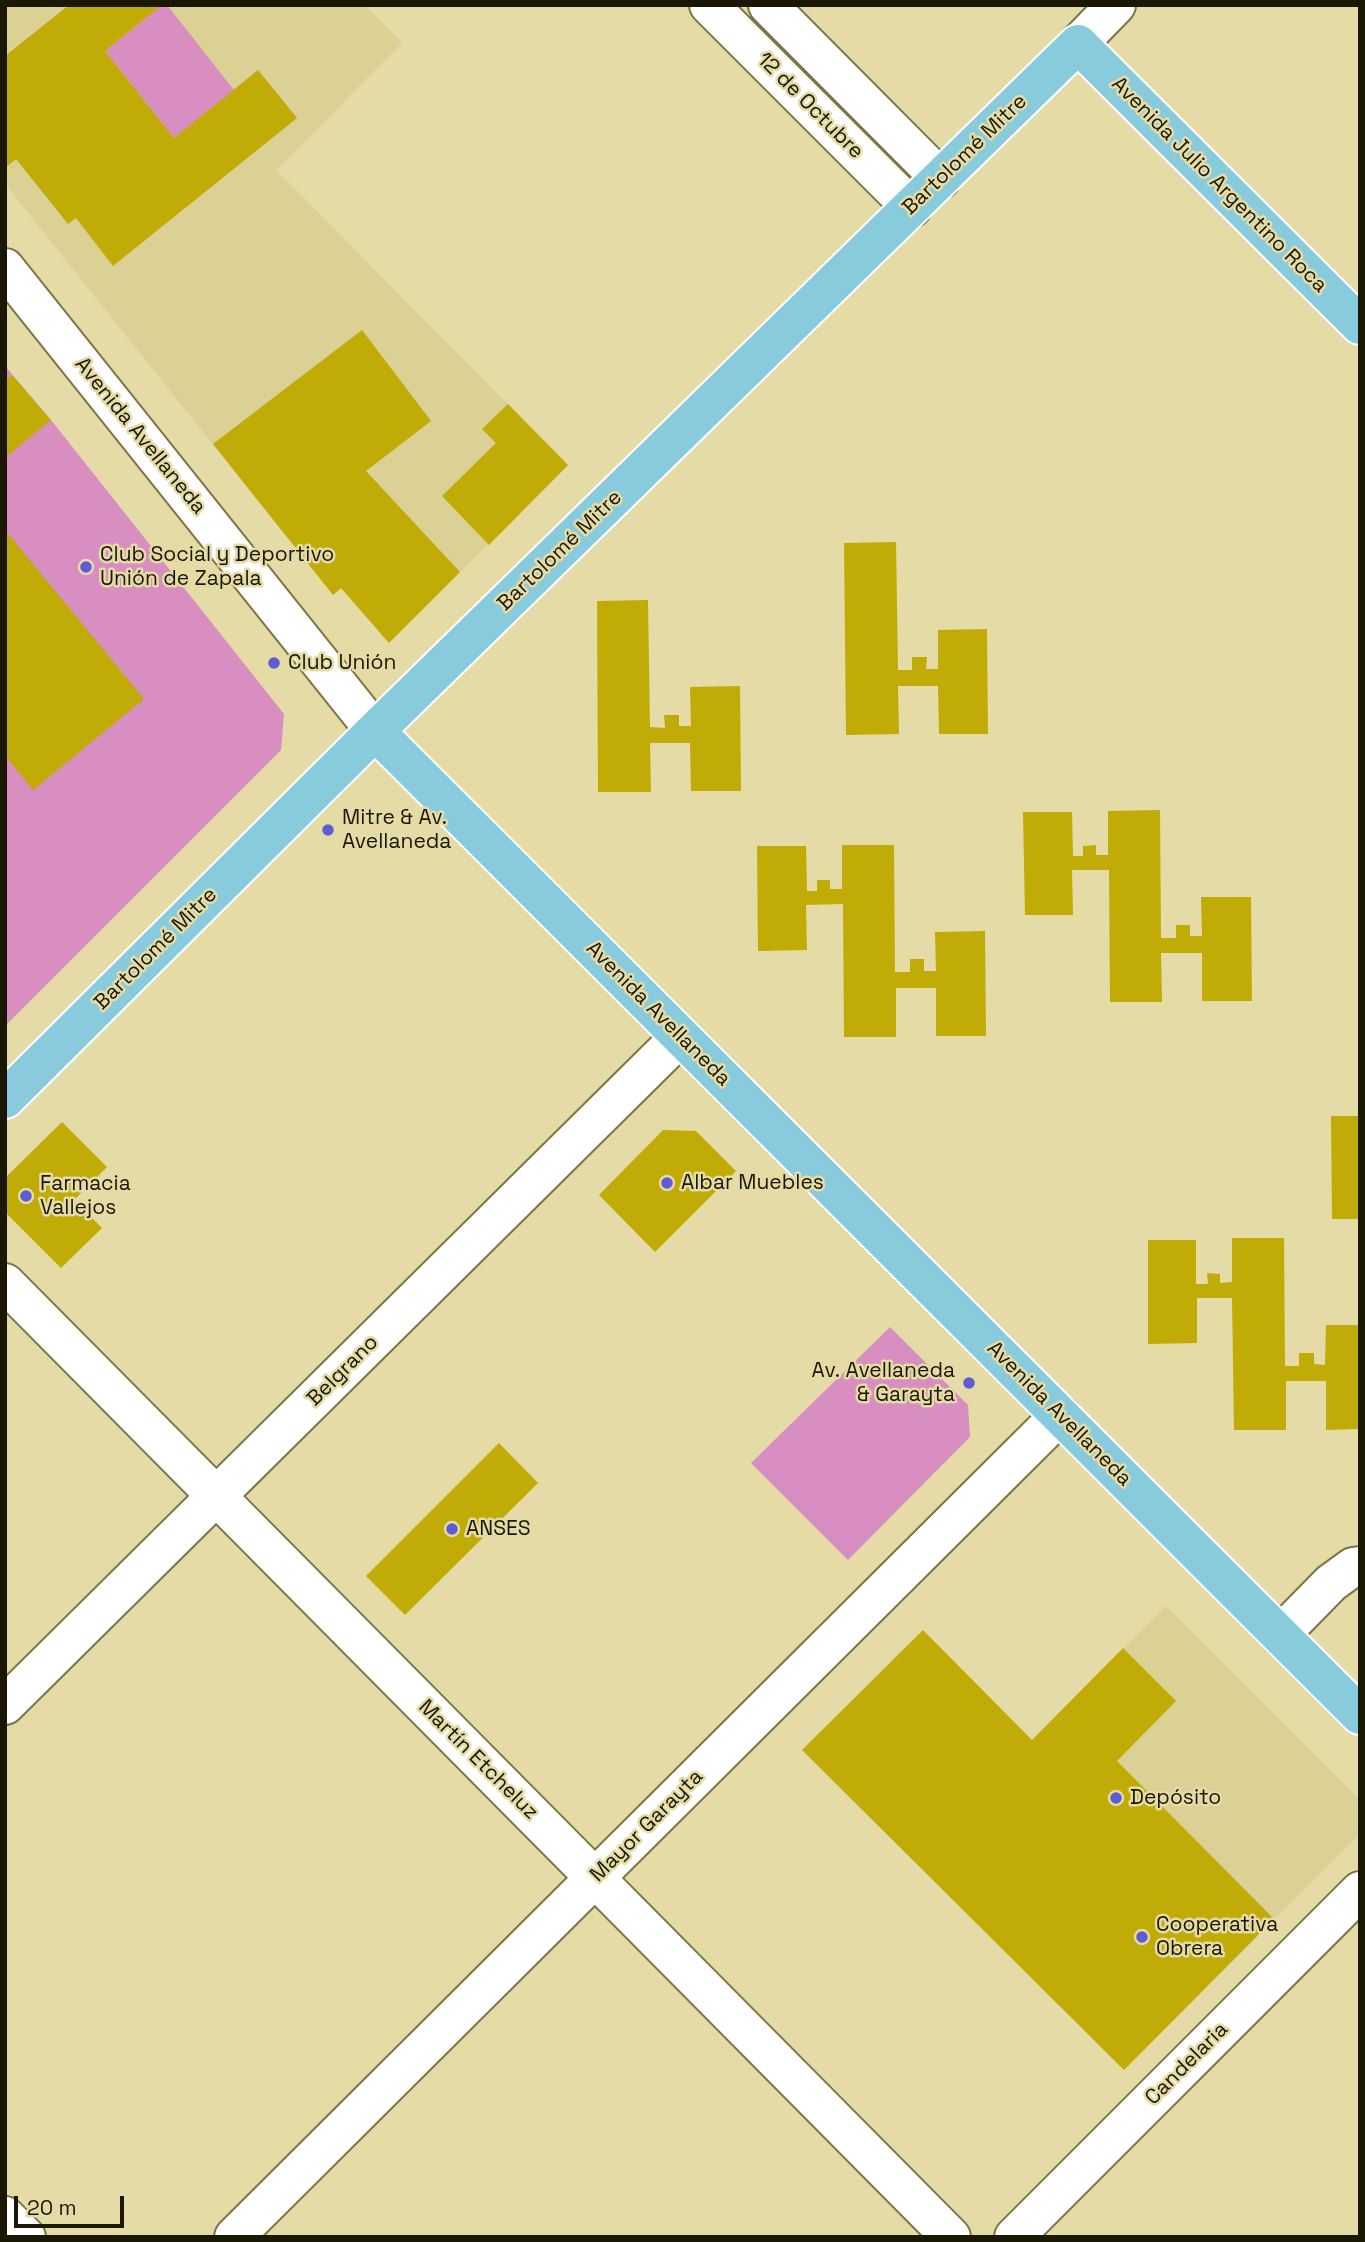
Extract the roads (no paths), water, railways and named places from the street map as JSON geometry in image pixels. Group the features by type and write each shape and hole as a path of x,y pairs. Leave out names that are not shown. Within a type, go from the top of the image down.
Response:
{"main road":[{"name":"Bartolomé Mitre","path":"5,1099 375,731 1078,44"},
{"name":"Avenida Julio Argentino Roca","path":"1078,44 1360,325"},
{"name":"Avenida Avellaneda","path":"375,731 1360,1715"}],"street":[{"name":"12 de Octubre","path":"709,5 912,208"},
{"name":"12 de Octubre","path":"768,5 941,178"},
{"name":"Bartolomé Mitre","path":"1078,44 1116,5"},
{"name":"Avenida Avellaneda","path":"5,268 375,731"},
{"name":"Belgrano","path":"5,1705 680,1037"},
{"name":"Martín Etcheluz","path":"5,1283 951,2237"},
{"name":"Mayor Garayta","path":"234,2237 1060,1415"},
{"path":"1280,1635 1331,1583 1353,1567 1360,1566"},
{"name":"Candelaria","path":"1014,2237 1360,1891"},
{"path":"5,2216 26,2237"}],"place":[{"name":"Club Social y Deportivo Unión de Zapala","path":"86,567"},
{"name":"Club Unión","path":"274,663"},
{"name":"Mitre & Av. Avellaneda","path":"328,830"},
{"name":"Albar Muebles","path":"667,1183"},
{"name":"Farmacia Vallejos","path":"26,1196"},
{"name":"Av. Avellaneda & Garayta","path":"969,1383"},
{"name":"ANSES","path":"452,1529"},
{"name":"Depósito","path":"1116,1798"},
{"name":"Cooperativa Obrera","path":"1142,1937"}]}
